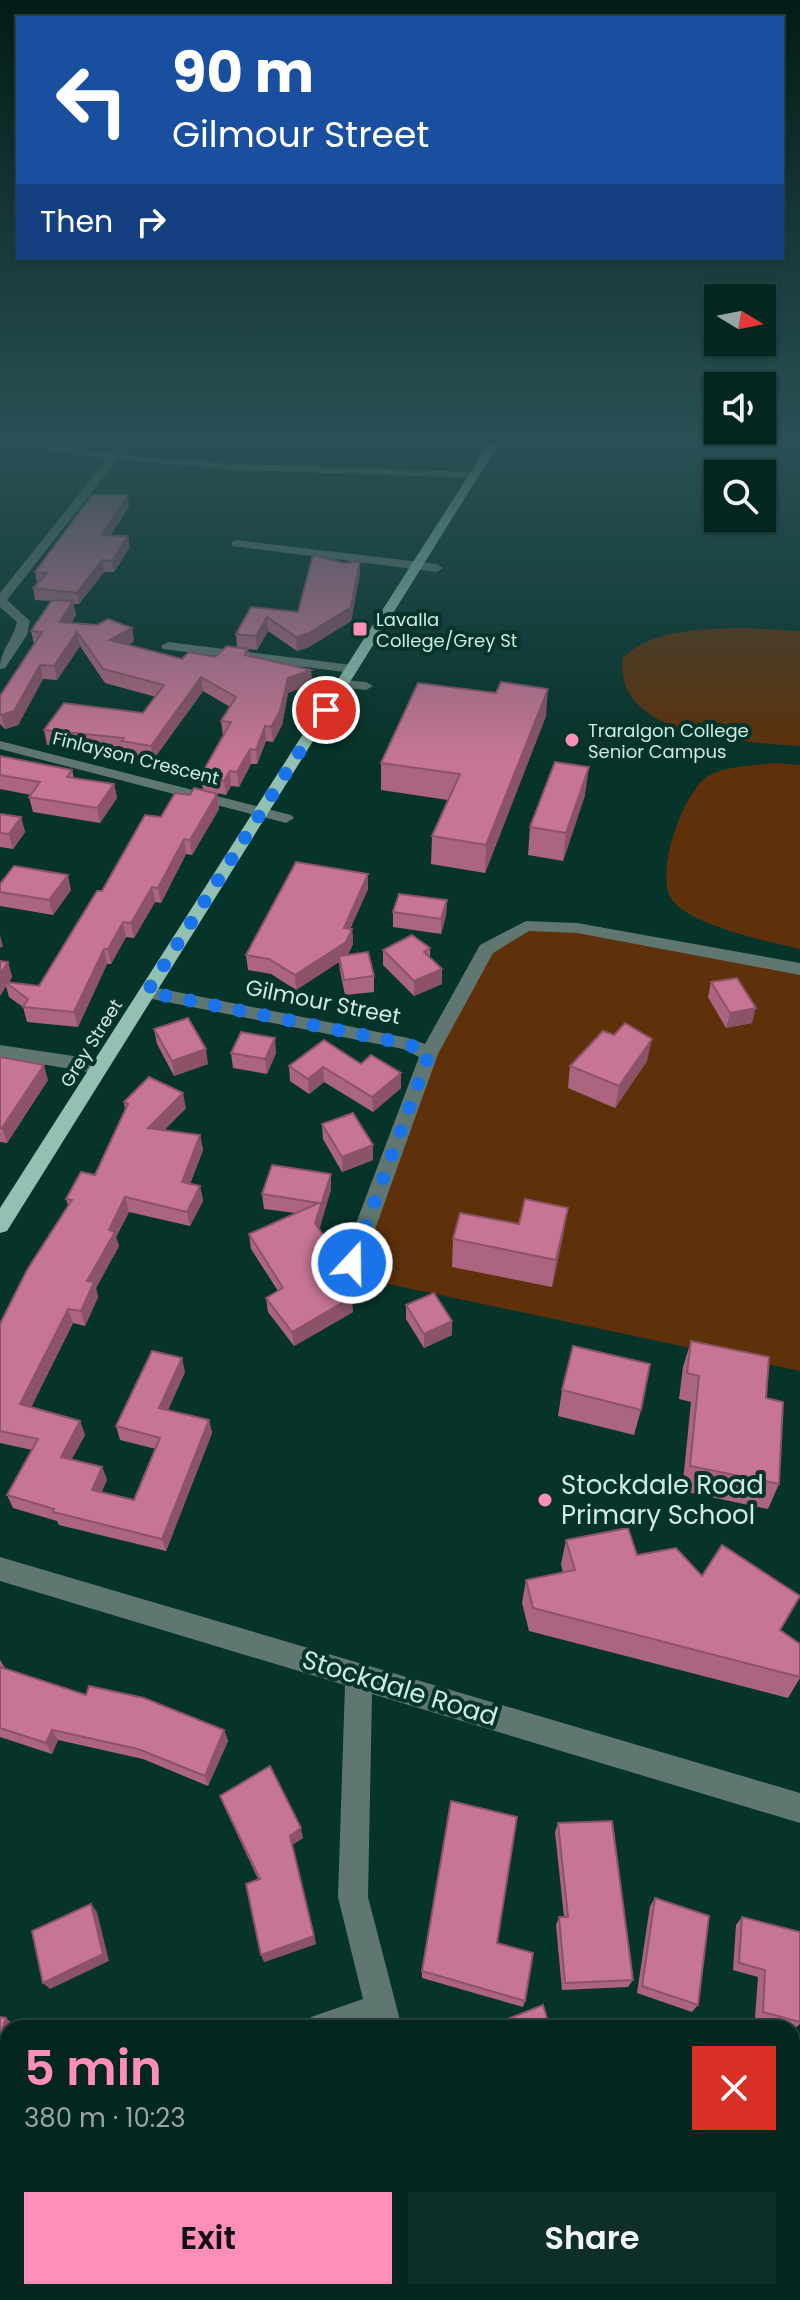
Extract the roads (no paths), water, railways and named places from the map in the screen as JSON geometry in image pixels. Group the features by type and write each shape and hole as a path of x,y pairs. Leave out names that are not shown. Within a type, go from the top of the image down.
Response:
{"main road":[{"name":"Grey Street","path":"0,1225 430,544"}],"street":[{"path":"0,665 21,635 24,621 0,601 45,544"},
{"path":"239,544 437,568"},
{"path":"168,646 352,669"},
{"path":"342,684 366,686"},
{"name":"Finlayson Crescent","path":"0,745 286,818"},
{"path":"352,1263 429,1054 486,949 526,926 577,928 800,969"},
{"name":"Gilmour Street","path":"147,992 408,1044 429,1054"},
{"path":"0,1051 100,1067"},
{"name":"Stockdale Road","path":"0,1569 800,1808"},
{"path":"359,1676 353,1897 384,2019"}],"place":[{"name":"Lavalla College/Grey St","path":"360,629"},
{"name":"Traralgon College Senior Campus","path":"572,740"},
{"name":"Stockdale Road Primary School","path":"545,1500"}]}
